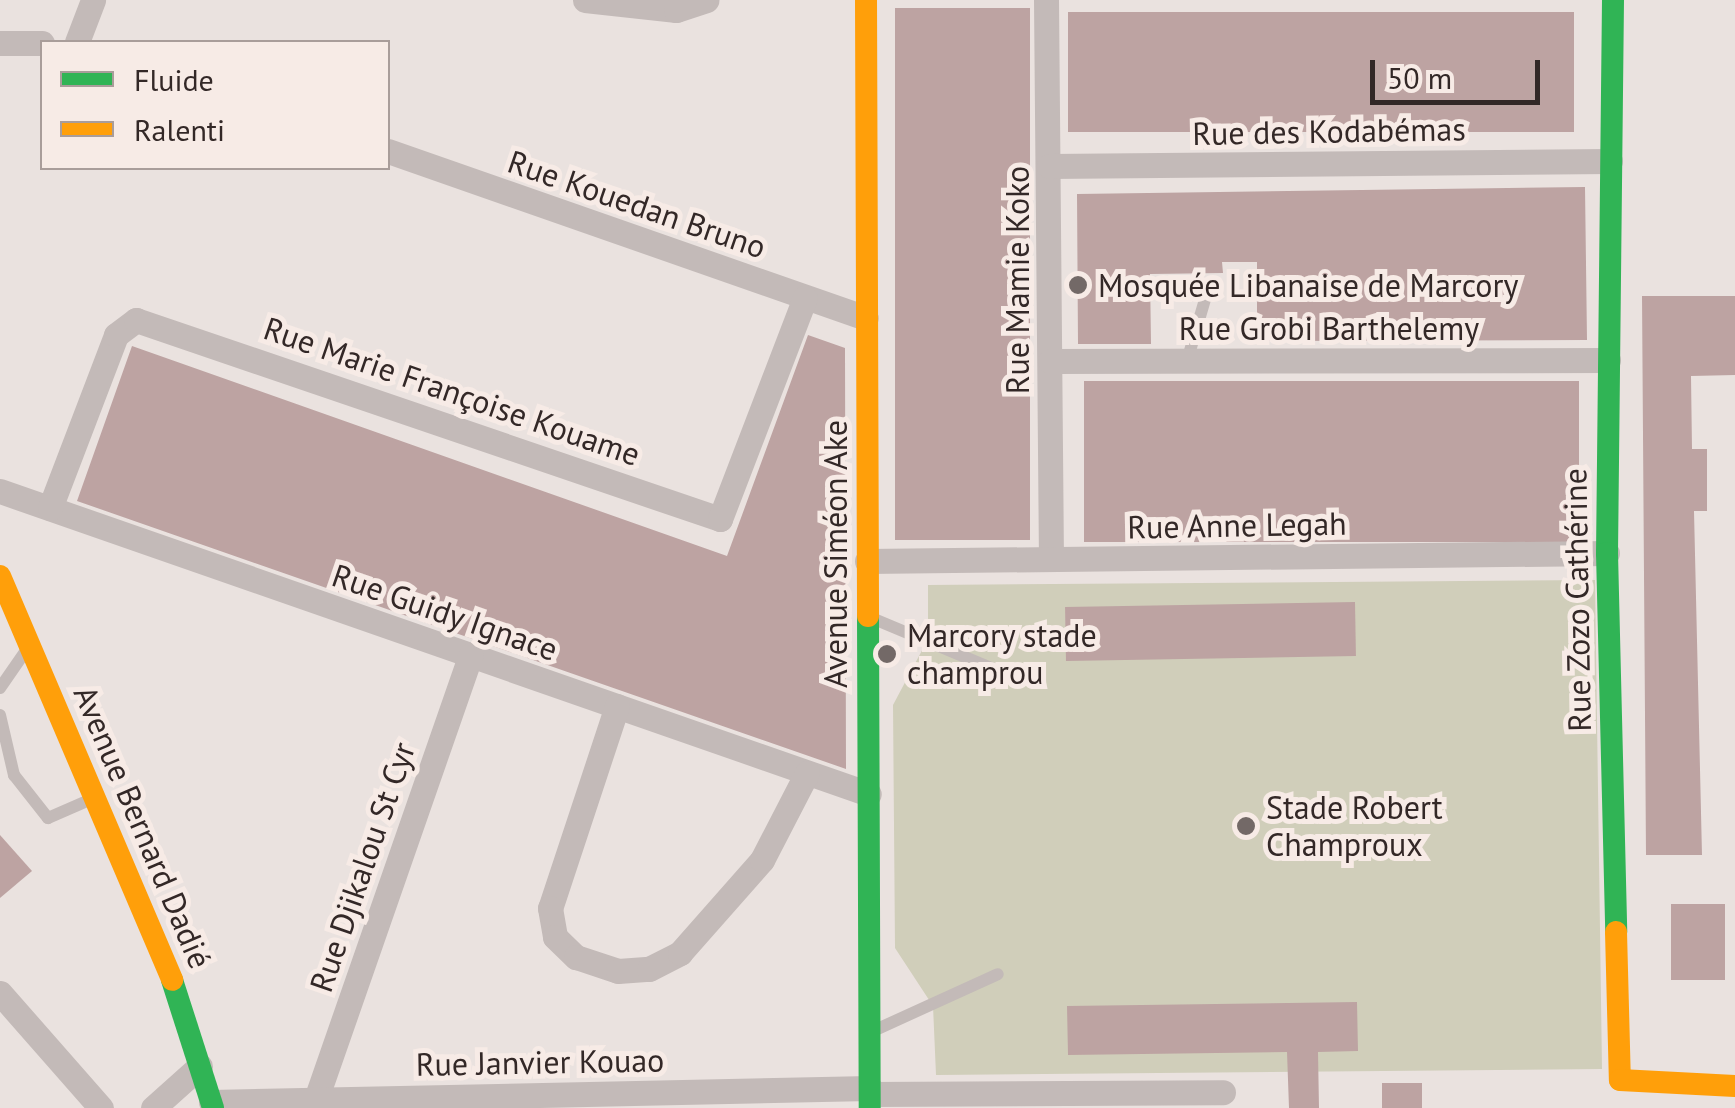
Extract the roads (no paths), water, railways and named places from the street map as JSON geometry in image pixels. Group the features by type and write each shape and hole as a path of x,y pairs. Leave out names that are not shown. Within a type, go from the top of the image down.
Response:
{"street":[{"path":"79,40 93,0"},
{"path":"585,0 676,10 706,0"},
{"name":"Avenue Siméon Ake","path":"866,0 870,1096"},
{"name":"Rue Mamie Koko","path":"1046,0 1051,559"},
{"name":"Rue Zozo Cathérine","path":"1614,0 1607,553 1620,1080 1626,1086 1735,1086"},
{"path":"0,43 40,42"},
{"name":"Rue Kouedan Bruno","path":"390,152 866,318"},
{"name":"Rue des Kodabémas","path":"1049,166 1610,161"},
{"name":"Rue Marie Françoise Kouame","path":"50,508 116,335 136,320 720,518 805,298"},
{"name":"Rue Grobi Barthelemy","path":"1050,361 1608,360"},
{"name":"Rue Guidy Ignace","path":"0,491 869,794"},
{"name":"Rue Anne Legah","path":"867,561 1607,553"},
{"name":"Avenue Bernard Dadié","path":"0,576 98,796 212,1105"},
{"name":"Rue Djikalou St Cyr","path":"316,1100 471,655"},
{"path":"616,706 550,908 554,937 576,957 618,971 650,969 680,954 762,860 807,773"},
{"path":"0,993 100,1108"},
{"path":"153,1108 200,1066"},
{"name":"Rue Janvier Kouao","path":"212,1105 316,1100 1222,1092"}],"lane":[{"path":"1187,361 1209,286"},
{"path":"868,617 991,668"},
{"path":"0,688 30,646"},
{"path":"0,714 14,776 48,818 98,796"},
{"path":"870,1032 998,974"}],"place":[{"name":"Mosquée Libanaise de Marcory","path":"1078,285"},
{"name":"Marcory stade champrou","path":"887,654"},
{"name":"Stade Robert Champroux","path":"1246,826"}]}
